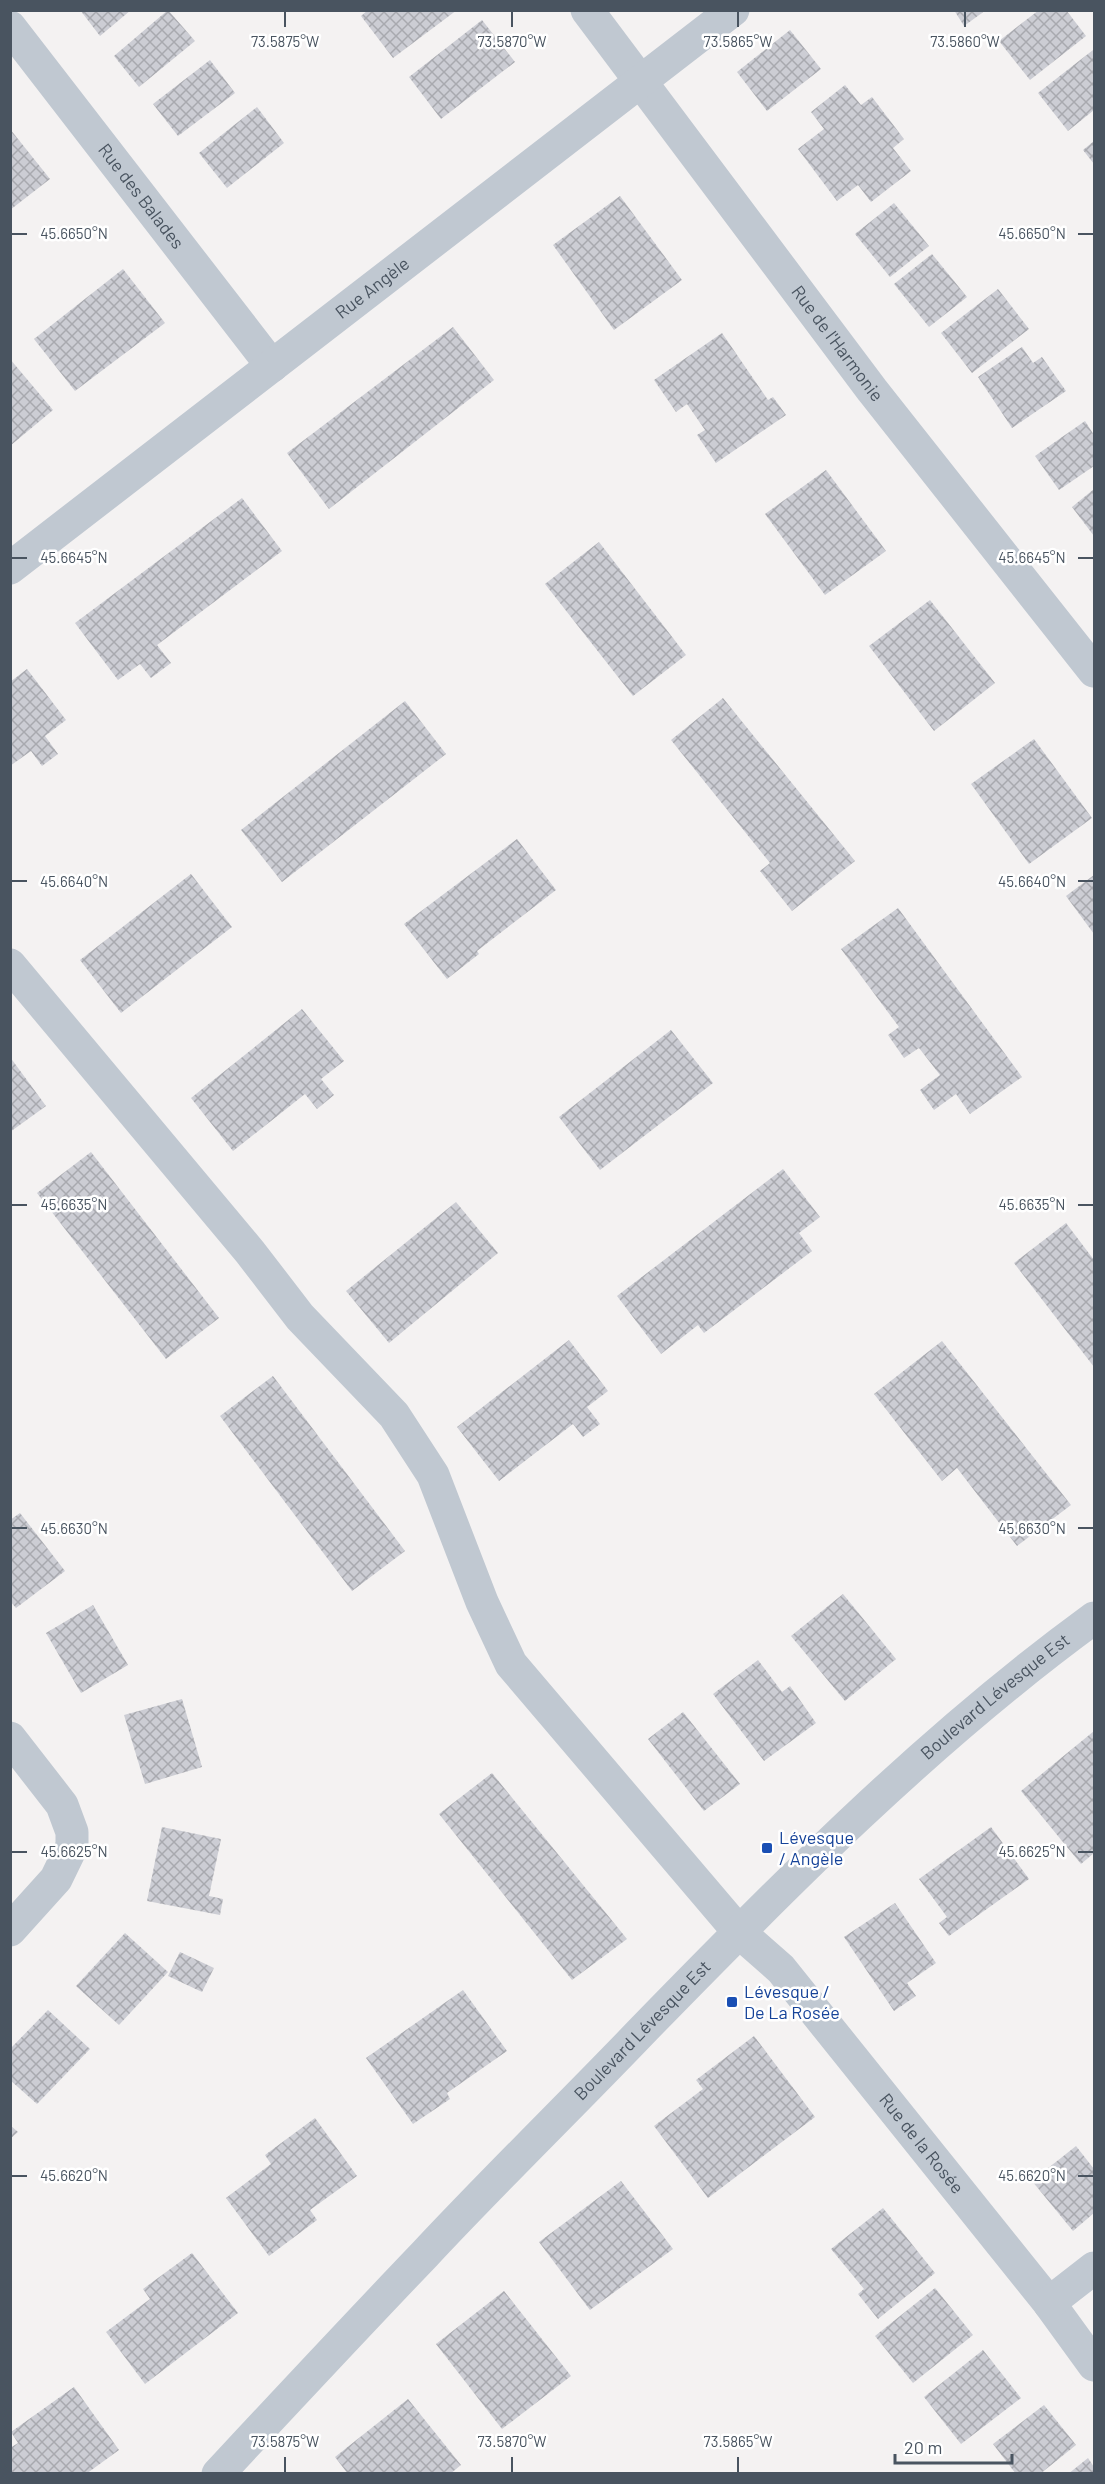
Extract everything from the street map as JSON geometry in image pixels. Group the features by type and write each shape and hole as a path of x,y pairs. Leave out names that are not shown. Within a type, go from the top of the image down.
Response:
{"street":[{"name":"Rue de l'Harmonie","path":"587,10 872,390 1095,671"},
{"name":"Rue Angèle","path":"10,568 733,10"},
{"name":"Rue des Balades","path":"11,28 272,366"},
{"name":"Rue de la Rosée","path":"10,965 250,1251 300,1317 394,1414 434,1475 483,1602 511,1664 739,1932 781,1968 1049,2303 1095,2365"},
{"name":"Boulevard Lévesque Est","path":"218,2474 426,2252 739,1932 941,1740 1036,1660 1095,1618"},
{"path":"10,1738 62,1805 72,1832 72,1846 56,1879 10,1930"},
{"path":"1049,2303 1095,2268"}],"building":[{"path":"80,10 131,10 100,36"},
{"path":"168,10 195,41 139,87 114,56"},
{"path":"368,10 457,10 393,58 361,16"},
{"path":"954,10 986,10 964,26"},
{"path":"1039,10 1066,10 1086,36 1030,80 999,41"},
{"path":"482,20 515,62 441,119 409,77"},
{"path":"790,30 821,69 767,111 737,72"},
{"path":"1093,50 1094,110 1068,131 1038,93"},
{"path":"210,60 235,93 178,136 153,104"},
{"path":"845,85 861,105 872,97 904,139 893,148 911,171 871,202 858,185 837,201 798,149 824,129 811,112"},
{"path":"257,107 284,143 227,188 199,153"},
{"path":"10,129 50,179 10,210"},
{"path":"1094,141 1094,164 1083,150"},
{"path":"620,196 682,280 614,330 553,245"},
{"path":"894,203 929,246 890,277 855,234"},
{"path":"932,254 967,297 929,327 894,284"},
{"path":"123,269 165,323 75,391 34,339"},
{"path":"998,289 1029,329 972,373 941,333"},
{"path":"453,327 494,380 329,509 287,453"},
{"path":"722,333 768,400 773,397 786,415 716,463 697,435 705,430 687,404 676,412 654,380"},
{"path":"1022,347 1033,363 1042,357 1066,391 1012,428 978,377"},
{"path":"10,359 53,410 10,446"},
{"path":"1085,421 1094,435 1094,466 1059,490 1035,456"},
{"path":"826,470 886,551 825,595 765,514"},
{"path":"1094,489 1094,536 1072,507"},
{"path":"242,498 282,551 157,645 171,663 151,678 140,664 118,680 75,623"},
{"path":"599,542 686,655 633,696 545,584"},
{"path":"930,600 995,683 934,731 869,646"},
{"path":"27,669 66,720 45,736 58,754 42,766 31,751 10,766 10,682"},
{"path":"723,698 855,861 792,911 760,871 770,863 671,740"},
{"path":"405,701 446,754 282,882 241,830"},
{"path":"1034,739 1092,818 1029,864 971,784"},
{"path":"517,839 556,890 477,951 479,954 447,979 404,924"},
{"path":"191,874 232,927 121,1013 80,960"},
{"path":"1094,875 1094,934 1066,896"},
{"path":"898,908 1022,1077 970,1114 956,1094 934,1110 920,1090 940,1075 919,1048 904,1058 888,1035 899,1027 841,949"},
{"path":"302,1009 344,1061 321,1079 334,1095 317,1109 305,1094 233,1151 191,1098"},
{"path":"671,1030 713,1083 600,1170 559,1117"},
{"path":"10,1057 46,1106 10,1132"},
{"path":"91,1152 219,1318 166,1359 37,1193"},
{"path":"783,1169 820,1217 799,1233 812,1251 704,1333 698,1325 661,1354 617,1296"},
{"path":"456,1202 498,1253 389,1343 346,1291"},
{"path":"1066,1223 1094,1260 1094,1367 1014,1263"},
{"path":"569,1340 608,1391 587,1407 600,1424 583,1437 573,1424 499,1481 457,1427"},
{"path":"942,1341 1071,1505 1017,1546 957,1468 942,1481 874,1394"},
{"path":"273,1376 405,1551 352,1591 220,1416"},
{"path":"20,1513 65,1571 16,1608 10,1601 10,1520"},
{"path":"843,1594 896,1659 845,1701 791,1636"},
{"path":"93,1605 128,1665 81,1693 46,1633"},
{"path":"758,1660 782,1692 790,1686 816,1723 764,1761 713,1694"},
{"path":"182,1699 202,1767 145,1784 124,1715"},
{"path":"683,1712 740,1784 704,1811 648,1739"},
{"path":"1094,1731 1094,1853 1081,1864 1021,1791"},
{"path":"492,1773 627,1939 572,1980 439,1814"},
{"path":"162,1827 221,1839 209,1896 223,1899 220,1915 147,1901"},
{"path":"991,1827 1029,1879 949,1936 939,1923 947,1917 919,1879"},
{"path":"895,1903 936,1963 907,1983 916,1996 894,2011 844,1937"},
{"path":"125,1933 168,1972 119,2025 76,1986"},
{"path":"180,1952 214,1968 202,1992 168,1976"},
{"path":"463,1990 507,2051 447,2093 450,2099 413,2124 366,2058"},
{"path":"48,2010 90,2049 37,2104 10,2080 10,2049"},
{"path":"754,2036 815,2117 708,2198 654,2126 703,2089 696,2080"},
{"path":"315,2118 357,2176 310,2210 317,2220 269,2256 226,2198 271,2164 265,2155"},
{"path":"10,2125 18,2132 10,2139"},
{"path":"1076,2146 1094,2169 1094,2213 1073,2231 1032,2181"},
{"path":"621,2181 673,2249 590,2310 539,2242"},
{"path":"883,2208 935,2273 878,2319 858,2294 864,2289 831,2249"},
{"path":"192,2253 238,2313 145,2384 106,2332 150,2299 143,2289"},
{"path":"935,2288 973,2335 913,2383 875,2336"},
{"path":"504,2291 571,2376 502,2429 436,2344"},
{"path":"983,2350 1021,2398 961,2444 924,2397"},
{"path":"74,2387 119,2450 86,2474 10,2474 10,2448 18,2443 11,2432"},
{"path":"408,2399 461,2465 450,2474 348,2474 335,2457"},
{"path":"1044,2405 1076,2445 1040,2474 1016,2474 993,2444"},
{"path":"1088,2458 1094,2467 1094,2474 1068,2474"}],"place":[{"name":"Lévesque / Angèle","path":"767,1848"},
{"name":"Lévesque / De La Rosée","path":"732,2002"}]}
